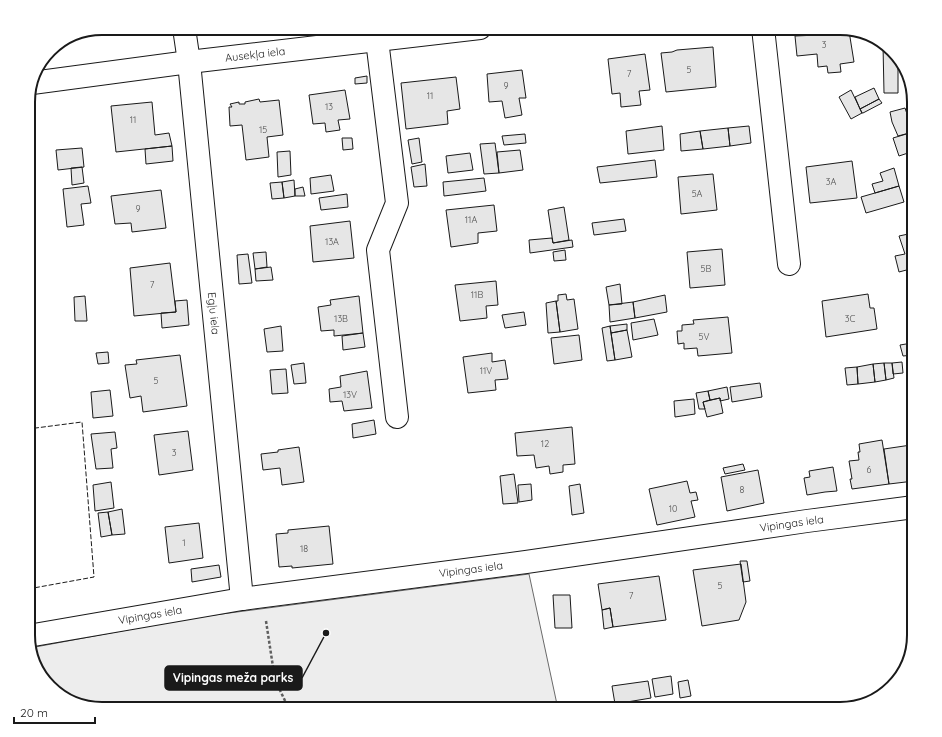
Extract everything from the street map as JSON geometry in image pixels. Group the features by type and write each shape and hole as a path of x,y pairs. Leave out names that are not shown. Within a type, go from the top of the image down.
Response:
{"street":[{"name":"Egļu iela","path":"185,35 252,598"},
{"name":"Ausekļa iela","path":"38,82 189,62 420,35"},
{"path":"764,35 789,264"},
{"path":"377,40 397,204 378,250 397,417"},
{"name":"Vipingas iela","path":"35,635 252,598 526,562 907,508"}],"path":[{"path":"252,598 275,680 286,702"}],"shaded area":[{"path":"529,574 556,702 89,701 72,695 61,688 44,669 37,653 36,647 191,618"}],"building":[{"path":"795,36 850,36 854,62 840,64 841,72 828,73 827,66 818,67 817,54 797,56"},
{"path":"713,47 716,87 666,92 661,53"},
{"path":"883,51 893,61 898,69 898,93 884,93"},
{"path":"645,54 650,90 639,91 641,105 621,107 620,93 612,94 608,59"},
{"path":"522,70 526,98 519,98 522,115 505,118 502,101 489,102 487,74"},
{"path":"367,76 367,83 355,84 355,78"},
{"path":"456,77 460,109 447,111 448,124 406,129 401,83"},
{"path":"874,88 879,99 860,109 855,97"},
{"path":"345,90 350,119 338,120 340,130 326,132 325,123 313,124 309,95"},
{"path":"851,90 862,113 851,119 839,97"},
{"path":"259,99 260,102 279,100 283,135 267,137 269,157 246,160 242,125 230,126 229,107 232,107 230,104 239,102 239,104 245,104 245,102"},
{"path":"879,99 882,103 862,113 860,109"},
{"path":"152,102 155,135 169,133 172,146 116,152 111,106"},
{"path":"905,108 907,114 907,134 898,136 892,122 890,112"},
{"path":"662,126 664,150 628,154 626,131"},
{"path":"749,126 751,143 730,146 728,128"},
{"path":"728,128 730,146 703,149 700,131"},
{"path":"700,131 703,149 681,151 680,134"},
{"path":"525,134 526,143 504,145 502,136"},
{"path":"907,134 907,153 899,156 893,138"},
{"path":"342,138 352,138 353,149 343,150"},
{"path":"419,138 422,162 412,164 408,140"},
{"path":"495,143 499,173 484,174 480,144"},
{"path":"172,146 173,161 146,164 145,149"},
{"path":"82,148 84,167 58,170 56,150"},
{"path":"520,150 523,170 499,173 497,152"},
{"path":"290,151 291,175 278,177 277,152"},
{"path":"470,153 473,170 448,173 446,156"},
{"path":"655,160 657,177 600,183 597,167"},
{"path":"852,161 857,198 810,203 806,167"},
{"path":"425,164 427,186 414,187 411,167"},
{"path":"82,167 84,183 72,185 71,168"},
{"path":"894,168 899,186 875,193 872,184 883,181 880,173"},
{"path":"713,174 717,210 681,214 678,177"},
{"path":"331,175 334,191 311,194 310,178"},
{"path":"484,178 486,191 444,196 443,182"},
{"path":"294,180 295,196 284,198 282,182"},
{"path":"282,182 284,198 272,199 270,183"},
{"path":"88,186 91,203 81,204 84,225 67,227 63,189"},
{"path":"899,186 904,202 866,213 861,197"},
{"path":"303,187 305,196 295,196 295,189"},
{"path":"161,190 166,228 132,232 131,223 115,224 111,196"},
{"path":"347,194 348,207 321,210 319,198"},
{"path":"494,205 497,231 478,233 478,243 451,247 446,210"},
{"path":"564,207 569,240 553,243 548,210"},
{"path":"624,219 626,231 594,235 592,223"},
{"path":"350,221 354,258 313,262 310,226"},
{"path":"907,234 907,270 899,272 895,256 905,254 899,236"},
{"path":"552,238 553,243 572,240 573,247 530,253 529,240"},
{"path":"722,249 725,285 690,288 687,252"},
{"path":"565,250 566,260 554,261 553,252"},
{"path":"266,252 267,267 255,269 253,253"},
{"path":"248,254 252,283 239,284 237,255"},
{"path":"170,263 176,312 134,316 130,268"},
{"path":"271,267 273,280 256,281 255,269"},
{"path":"496,281 498,305 486,306 487,318 460,321 455,285"},
{"path":"620,284 622,304 609,305 606,287"},
{"path":"566,294 567,300 574,299 578,329 560,332 556,301 558,301 558,295"},
{"path":"868,294 870,308 874,308 877,329 826,337 822,301"},
{"path":"665,295 667,312 635,318 633,302"},
{"path":"85,296 87,321 75,321 74,297"},
{"path":"359,296 363,333 334,336 334,330 321,331 318,307 331,305 330,300"},
{"path":"187,300 189,325 162,328 161,313 176,312 175,301"},
{"path":"556,301 560,332 548,333 546,303"},
{"path":"633,302 635,318 610,322 609,305"},
{"path":"524,312 526,325 505,328 502,315"},
{"path":"728,317 732,353 698,356 697,348 684,349 684,343 678,344 677,331 682,331 682,325 694,324 693,320"},
{"path":"654,319 658,335 633,340 631,323"},
{"path":"627,324 627,330 611,333 610,326"},
{"path":"281,326 283,351 267,352 264,329"},
{"path":"610,326 615,360 607,361 602,328"},
{"path":"627,330 632,357 615,360 611,333"},
{"path":"363,333 365,347 343,350 342,336"},
{"path":"579,335 582,360 554,364 551,338"},
{"path":"907,344 907,356 903,356 900,345"},
{"path":"108,352 109,363 98,364 96,353"},
{"path":"492,353 492,362 505,360 508,379 495,380 496,390 468,393 463,357"},
{"path":"180,355 187,406 143,412 141,396 130,398 125,365 137,364 136,360"},
{"path":"902,362 903,373 893,374 892,363"},
{"path":"304,363 306,383 294,384 291,365"},
{"path":"884,363 886,380 875,382 873,364"},
{"path":"884,363 892,363 894,378 886,380"},
{"path":"873,364 875,382 858,384 857,367"},
{"path":"857,367 858,384 847,385 845,368"},
{"path":"286,369 288,393 272,394 270,370"},
{"path":"367,371 372,408 344,411 342,401 330,402 329,389 341,387 340,376"},
{"path":"760,383 762,397 732,402 730,387"},
{"path":"727,387 729,399 720,401 720,398 710,400 708,391"},
{"path":"110,390 113,416 93,418 91,392"},
{"path":"708,391 710,400 703,402 705,409 699,409 696,393"},
{"path":"720,398 723,413 707,417 703,402"},
{"path":"694,399 695,414 675,417 674,401"},
{"path":"374,420 376,434 353,438 352,424"},
{"path":"572,427 575,464 563,465 563,472 550,474 549,466 536,468 534,455 517,456 515,433"},
{"path":"188,431 193,470 159,475 154,435"},
{"path":"115,432 117,448 111,449 113,468 96,469 91,434"},
{"path":"882,440 889,484 852,489 849,461 859,460 859,444"},
{"path":"907,446 907,482 889,484 884,449"},
{"path":"299,447 304,482 282,485 280,468 263,470 261,454"},
{"path":"743,464 745,470 725,474 723,468"},
{"path":"833,467 837,491 807,495 804,478 810,477 809,471"},
{"path":"758,470 764,503 727,511 721,477"},
{"path":"514,474 518,503 503,504 500,476"},
{"path":"687,481 690,493 696,492 698,500 691,501 695,517 657,525 649,489"},
{"path":"111,482 114,508 95,511 93,485"},
{"path":"531,484 532,500 519,502 518,485"},
{"path":"580,484 584,513 572,515 569,486"},
{"path":"122,509 125,534 112,535 108,512"},
{"path":"108,512 112,535 101,537 98,513"},
{"path":"199,523 203,558 169,563 165,527"},
{"path":"329,526 333,564 292,568 292,566 279,567 276,534 288,533 288,530"},
{"path":"740,561 747,561 750,581 743,582"},
{"path":"741,564 746,602 739,620 702,626 693,570"},
{"path":"219,565 221,577 192,582 191,569"},
{"path":"659,576 666,620 613,627 610,608 602,610 598,584"},
{"path":"553,595 570,595 572,628 555,628"},
{"path":"610,608 613,627 604,629 602,610"},
{"path":"671,676 673,694 655,697 652,679"},
{"path":"688,680 691,696 680,698 678,682"},
{"path":"648,681 651,698 627,702 615,702 612,686"}],"fence":[{"path":"35,428 82,422 94,577 35,588"}],"place":[{"name":"Vipingas meža parks","path":"326,633"}]}
